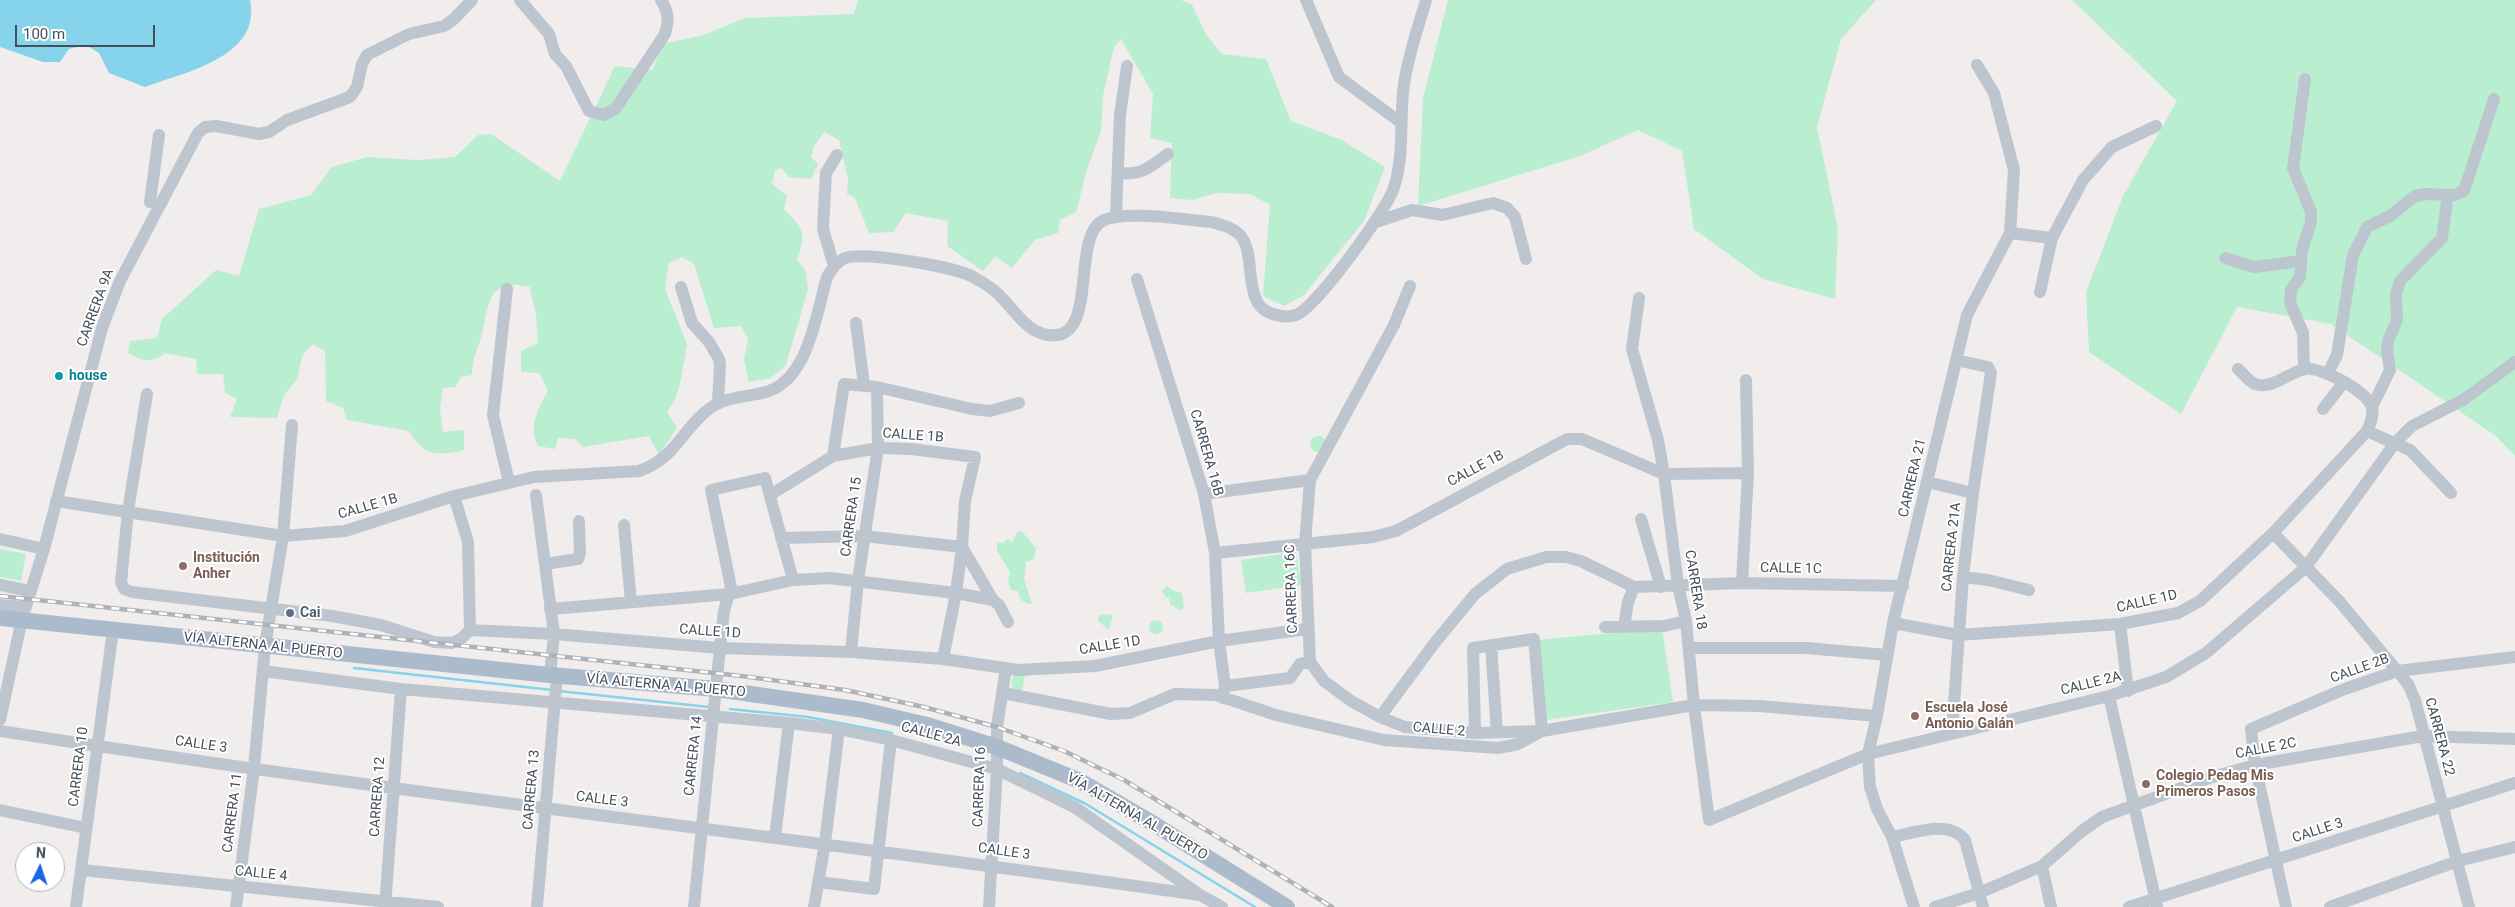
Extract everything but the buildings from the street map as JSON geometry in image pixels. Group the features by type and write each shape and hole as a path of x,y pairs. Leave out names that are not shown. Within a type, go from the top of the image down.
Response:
{"main road":[{"name":"VÍA ALTERNA AL PUERTO","path":"0,618 24,613 113,630 265,646 554,687 714,704 863,710 927,725 997,760 1080,782 1154,824 1287,907"}],"street":[{"name":"CARRERA 9A","path":"0,720 24,613 44,550 102,328 120,281 156,209 198,133 205,127 216,126 259,134 269,132 287,120 350,97 357,87 362,64 367,55 410,34 444,26 454,19 472,0"},
{"path":"520,0 549,34 555,54 566,66 589,111 604,115 616,108 665,34 668,23 668,11 661,0"},
{"path":"1306,0 1339,77 1400,122"},
{"path":"681,287 692,323 709,342 719,359 718,402 727,398 762,393 779,388 792,376 805,352 827,277 834,266 845,258 860,255 912,262 972,276 996,292 1025,323 1037,332 1049,335 1060,334 1071,326 1080,311 1088,243 1092,231 1101,221 1116,215 1212,222 1228,226 1240,235 1246,246 1251,283 1259,303 1268,312 1285,317 1297,314 1308,307 1376,222 1394,189 1398,165 1400,122 1411,49 1426,0"},
{"name":"CARRERA 21","path":"1914,907 1892,837 1877,809 1870,788 1868,754 1877,716 1893,623 1967,315 2010,233 2014,170 1994,93 1976,65"},
{"path":"1116,215 1120,115 1127,66"},
{"path":"2304,369 2303,333 2290,303 2291,290 2300,277 2302,250 2311,222 2311,212 2293,168 2305,79"},
{"path":"2328,373 2337,355 2353,255 2367,227 2390,216 2416,196 2425,194 2460,194 2464,191 2494,99"},
{"path":"2040,292 2052,238 2083,180 2112,147 2156,126"},
{"path":"150,202 159,135"},
{"path":"1118,173 1134,174 1141,172 1168,154"},
{"path":"834,266 822,229 826,173 836,155"},
{"path":"2448,195 2442,238 2400,280 2396,294 2397,320 2388,341 2387,352 2390,370 2372,407 2372,418 2367,430 2410,450 2451,493"},
{"path":"1376,222 1406,211 1442,215 1492,204 1507,208 1515,217 1526,259"},
{"path":"2010,233 2052,238"},
{"path":"2225,258 2254,267 2301,261"},
{"name":"CARRERA 16B","path":"1137,279 1204,494 1215,553 1219,641 1224,692"},
{"name":"CARRERA 16C","path":"1310,662 1305,544 1310,480 1391,332 1410,286"},
{"path":"507,289 493,415 509,482"},
{"name":"CARRERA 18","path":"1639,298 1632,349 1658,440 1664,474 1678,585 1686,621 1694,705 1709,820"},
{"path":"856,323 864,385"},
{"name":"CARRERA 21A","path":"1952,733 1963,577 1972,494 1991,373 1988,367 1956,360"},
{"name":"CALLE 2A","path":"1709,820 1868,754 2109,696 2166,677 2206,653 2305,568 2395,443 2412,426 2463,400 2515,362"},
{"path":"2238,369 2255,384 2262,385 2275,383 2304,369 2328,373 2366,398 2372,407"},
{"path":"1742,583 1748,473 1746,380"},
{"path":"2324,409 2344,382"},
{"path":"833,456 844,384 877,386 972,409 990,411 1019,403"},
{"name":"CARRERA 15","path":"851,652 858,580 878,448 877,386"},
{"path":"147,394 140,424 128,511 121,582 124,589 132,592 270,608 371,623 434,642 452,643 462,638 470,630 468,542 454,496"},
{"name":"CALLE 1B","path":"56,501 283,536 345,531 454,496 509,482 534,477 639,471 655,466 668,456 703,413 718,402"},
{"name":"CARRERA 11","path":"236,907 254,768 265,646 283,536 292,425"},
{"name":"CALLE 1D","path":"1893,623 1958,635 2120,624 2178,612 2200,601 2274,533 2367,430"},
{"name":"CALLE 1B","path":"1215,553 1373,537 1396,531 1568,439 1582,439 1664,474 1748,473"},
{"name":"CALLE 1B","path":"770,495 833,456 878,448 911,449 975,457 965,501 962,547"},
{"name":"CARRERA 14","path":"694,907 724,611 731,587 711,490 765,478 770,495"},
{"path":"1204,494 1310,480"},
{"path":"1927,482 1972,494"},
{"name":"CARRERA 13","path":"536,495 554,634 554,687 537,907"},
{"path":"770,495 793,580"},
{"path":"1641,519 1660,587"},
{"path":"545,564 578,559 580,554 579,521"},
{"path":"624,525 631,602"},
{"name":"CARRERA 22","path":"2274,533 2305,568 2340,602 2408,684 2414,700 2469,907"},
{"path":"782,538 864,536 962,547"},
{"path":"0,539 44,550"},
{"path":"943,659 956,593 962,547"},
{"path":"962,547 992,600"},
{"path":"1380,717 1433,645 1475,594 1507,570 1546,557 1566,557 1581,561 1634,587 1628,602 1624,627"},
{"path":"1963,577 1988,580 2029,590"},
{"path":"550,608 730,594 793,580 829,578 956,593 992,600 998,604 1008,622"},
{"name":"CALLE 1C","path":"1634,587 1742,583 1902,586"},
{"path":"0,585 30,591"},
{"path":"0,605 24,613"},
{"path":"1605,627 1664,626 1686,621"},
{"path":"2120,624 2128,691"},
{"name":"CALLE 1D","path":"470,630 554,634 720,648 851,652 943,659 1018,670 1095,666 1219,641 1308,629"},
{"name":"CARRERA 10","path":"76,907 113,630"},
{"path":"1224,692 1290,678 1302,662 1310,662 1324,681 1351,701 1380,717 1405,727 1476,733 1542,730 1534,638 1473,648 1476,733"},
{"path":"1491,645 1497,732"},
{"path":"1689,648 1806,648 1887,655"},
{"name":"CALLE 2B","path":"2255,765 2250,729 2342,690 2397,671 2515,657"},
{"name":"CARRERA 16","path":"989,907 997,727 1006,668"},
{"name":"CALLE 2A","path":"262,670 401,689 554,687 575,702 714,704 788,723 839,729 997,760 1076,808 1204,900 1222,907"},
{"name":"CARRERA 12","path":"385,904 401,689"},
{"name":"CALLE 2","path":"1003,693 1111,714 1130,713 1175,694 1224,692 1276,715 1384,740 1498,748 1518,744 1542,730 1694,705 1759,706 1877,716"},
{"path":"2109,696 2156,903"},
{"path":"775,837 788,723"},
{"path":"814,907 825,843 839,729"},
{"name":"CALLE 3","path":"0,730 97,746 545,808 992,865 1204,900"},
{"name":"CALLE 2C","path":"1935,907 1979,893 2042,866 2082,831 2102,817 2209,778 2255,765 2423,736 2515,739"},
{"path":"819,882 874,889 891,740"},
{"path":"2255,765 2286,907"},
{"name":"CALLE 3","path":"2129,907 2156,903 2276,860 2515,783"},
{"path":"0,810 86,828"},
{"path":"1892,837 1941,828 1950,829 1961,834 1965,840 1983,907"},
{"path":"2330,907 2458,861 2515,846"},
{"path":"2042,866 2051,907"},
{"name":"CALLE 4","path":"82,870 385,904 438,907"}],"green space":[{"path":"858,0 1181,0 1192,5 1207,36 1222,54 1266,59 1291,121 1342,140 1385,167 1364,221 1304,295 1284,306 1263,296 1270,205 1250,194 1217,193 1192,200 1170,198 1172,143 1150,138 1153,94 1121,39 1114,47 1103,96 1101,131 1087,169 1076,212 1060,220 1058,233 1035,240 1012,268 995,256 983,271 947,246 948,221 906,213 893,232 869,233 855,198 847,194 848,179 839,140 824,132 813,148 811,157 818,164 811,179 789,177 781,168 775,170 772,184 787,196 784,210 796,222 802,232 802,244 797,260 805,270 808,289 786,365 771,378 749,382 744,360 748,338 741,326 714,328 694,264 682,257 669,263 665,289 687,344 680,384 675,400 667,412 677,428 659,455 649,436 583,447 575,439 558,438 555,449 538,446 535,439 534,425 538,411 548,391 539,373 521,372 521,351 538,343 536,315 530,287 504,286 497,291 488,306 472,375 460,377 456,387 443,388 440,409 443,432 464,430 464,450 454,452 432,453 420,446 409,431 347,420 343,408 326,401 325,351 313,344 302,356 298,378 284,395 277,418 230,417 237,399 225,393 223,374 197,374 196,359 165,353 151,360 142,360 128,353 130,341 157,338 162,319 216,270 239,276 259,209 311,195 332,167 367,157 418,160 455,157 478,135 491,134 560,181 615,66 653,70 662,44 704,35 745,18 854,14"},
{"path":"1448,0 1876,0 1841,39 1817,127 1838,229 1835,299 1763,279 1694,229 1682,151 1638,130 1580,156 1418,206 1423,99"},
{"path":"2072,0 2515,0 2515,456 2496,436 2331,324 2237,307 2181,414 2089,352 2086,292 2123,196 2177,101"},
{"path":"1315,436 1321,436 1326,441 1324,450 1315,452 1310,447 1310,441"},
{"path":"1021,530 1036,548 1034,559 1026,562 1024,579 1032,604 1022,600 1019,597 1018,591 1011,590 1008,582 1010,572 997,551 997,543 1003,543 1008,539 1012,543 1016,533"},
{"path":"0,549 26,554 21,581 0,577"},
{"path":"1296,552 1301,585 1246,593 1241,560"},
{"path":"1167,586 1174,591 1182,593 1184,608 1180,611 1170,604 1169,598 1165,597 1162,590"},
{"path":"1102,614 1113,615 1109,630 1098,621 1098,617"},
{"path":"1153,620 1159,620 1163,627 1159,634 1153,634 1149,630 1149,624"},
{"path":"1662,628 1673,702 1546,720 1537,640"},
{"path":"1015,673 1025,674 1022,694 1015,693 1013,688 1012,678"}],"water":[{"path":"0,0 250,0 251,19 244,36 233,49 199,68 145,87 109,73 99,53 86,45 69,49 60,62 43,62 0,47"}],"waterway":[{"path":"354,668 552,690"},
{"path":"559,691 709,707"},
{"path":"730,709 808,717 892,733"},
{"path":"1020,773 1086,804 1255,907"}],"railway":[{"path":"0,596 742,676 845,690 924,707 997,727 1064,751 1124,780 1332,907"}],"place":[{"name":"house","path":"59,376"},
{"name":"Institución Anher","path":"183,566"},
{"name":"Cai","path":"290,613"},
{"name":"Escuela José Antonio Galán","path":"1915,716"},
{"name":"Colegio Pedag Mis Primeros Pasos","path":"2146,784"}]}
